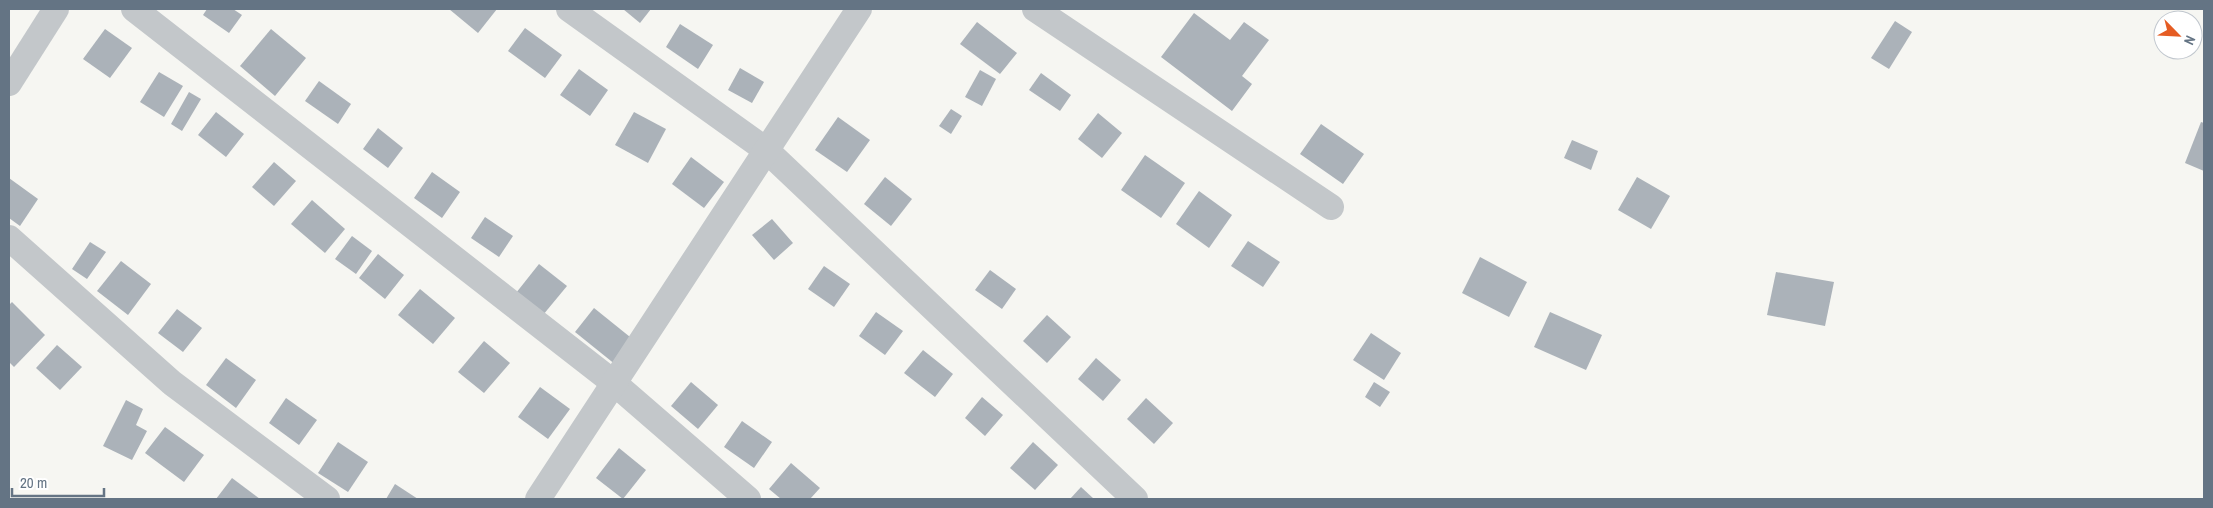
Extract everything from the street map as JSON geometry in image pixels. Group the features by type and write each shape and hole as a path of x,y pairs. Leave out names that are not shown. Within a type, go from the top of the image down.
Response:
{"street":[{"path":"9,83 56,9"},
{"path":"134,9 614,383 748,499"},
{"path":"569,9 766,150 1135,499"},
{"path":"538,499 859,9"},
{"path":"1035,9 1331,207"},
{"path":"9,238 172,383 327,499"}],"building":[{"path":"207,9 233,9 242,15 229,33 203,15"},
{"path":"449,9 497,9 478,33"},
{"path":"623,9 651,9 640,23"},
{"path":"1194,13 1230,40 1244,22 1269,40 1242,76 1252,84 1232,111 1161,57"},
{"path":"1895,21 1912,32 1889,69 1871,58"},
{"path":"977,22 1017,53 1000,74 960,44"},
{"path":"680,24 713,45 698,69 666,47"},
{"path":"525,28 562,55 545,78 508,51"},
{"path":"105,29 132,48 110,78 83,59"},
{"path":"271,29 306,58 275,96 240,66"},
{"path":"740,68 764,82 752,103 728,90"},
{"path":"579,69 608,90 590,116 560,95"},
{"path":"980,70 996,79 982,106 965,97"},
{"path":"159,72 183,86 164,117 140,102"},
{"path":"1041,73 1071,95 1060,111 1029,90"},
{"path":"319,81 351,104 338,124 305,101"},
{"path":"189,92 201,99 182,131 171,124"},
{"path":"951,109 962,116 951,134 939,126"},
{"path":"216,112 244,134 226,157 198,135"},
{"path":"634,112 666,129 648,163 615,145"},
{"path":"1098,113 1122,133 1102,158 1078,139"},
{"path":"838,117 870,140 847,172 815,150"},
{"path":"2201,122 2204,123 2204,171 2185,163"},
{"path":"1321,124 1364,154 1343,184 1300,154"},
{"path":"378,128 403,148 388,168 363,149"},
{"path":"1572,140 1598,151 1591,170 1564,158"},
{"path":"1145,155 1185,183 1161,218 1121,190"},
{"path":"691,157 724,182 704,208 672,184"},
{"path":"274,162 296,181 274,206 252,187"},
{"path":"432,172 460,192 442,218 414,198"},
{"path":"885,177 912,199 891,226 864,204"},
{"path":"1637,177 1670,196 1651,229 1618,210"},
{"path":"9,178 38,199 20,226 9,218"},
{"path":"1199,191 1232,215 1209,248 1176,224"},
{"path":"312,200 345,229 325,253 291,224"},
{"path":"485,217 513,236 499,257 471,238"},
{"path":"772,219 793,243 774,260 752,235"},
{"path":"352,236 372,251 356,274 335,259"},
{"path":"1248,241 1280,262 1263,287 1231,266"},
{"path":"90,242 106,252 87,279 72,269"},
{"path":"378,254 404,275 385,299 359,278"},
{"path":"1480,257 1527,282 1509,317 1462,293"},
{"path":"121,261 151,284 128,315 97,291"},
{"path":"539,264 567,286 543,315 516,293"},
{"path":"824,266 850,284 834,307 808,289"},
{"path":"990,270 1016,289 1002,309 975,290"},
{"path":"1776,272 1834,282 1825,326 1767,315"},
{"path":"420,289 455,318 433,344 398,315"},
{"path":"12,302 45,335 14,367 9,362 9,305"},
{"path":"594,308 635,341 616,365 575,332"},
{"path":"177,309 202,328 183,352 158,333"},
{"path":"876,312 903,331 885,355 859,336"},
{"path":"1550,312 1602,335 1586,370 1534,347"},
{"path":"1047,315 1071,337 1047,363 1023,341"},
{"path":"1371,333 1401,353 1384,380 1353,360"},
{"path":"484,341 510,363 484,393 458,372"},
{"path":"57,345 82,367 60,390 36,368"},
{"path":"923,350 953,374 935,397 904,373"},
{"path":"226,358 256,380 236,408 206,385"},
{"path":"1096,358 1121,380 1103,401 1078,379"},
{"path":"691,382 718,405 698,429 671,406"},
{"path":"1374,382 1390,392 1380,407 1365,397"},
{"path":"540,387 570,409 548,439 518,417"},
{"path":"982,397 1003,415 985,436 965,418"},
{"path":"286,398 317,420 299,445 269,423"},
{"path":"1146,398 1173,423 1154,444 1127,419"},
{"path":"126,400 143,409 136,425 147,431 132,460 103,446"},
{"path":"742,421 772,442 754,468 724,447"},
{"path":"165,427 204,455 184,482 145,453"},
{"path":"338,442 368,462 348,492 318,473"},
{"path":"1033,442 1058,465 1035,490 1010,468"},
{"path":"619,448 646,470 623,499 596,478"},
{"path":"791,463 820,488 810,499 781,499 769,489"},
{"path":"232,478 260,499 216,499"},
{"path":"395,484 418,499 386,499"},
{"path":"1081,487 1094,499 1070,499"}]}
